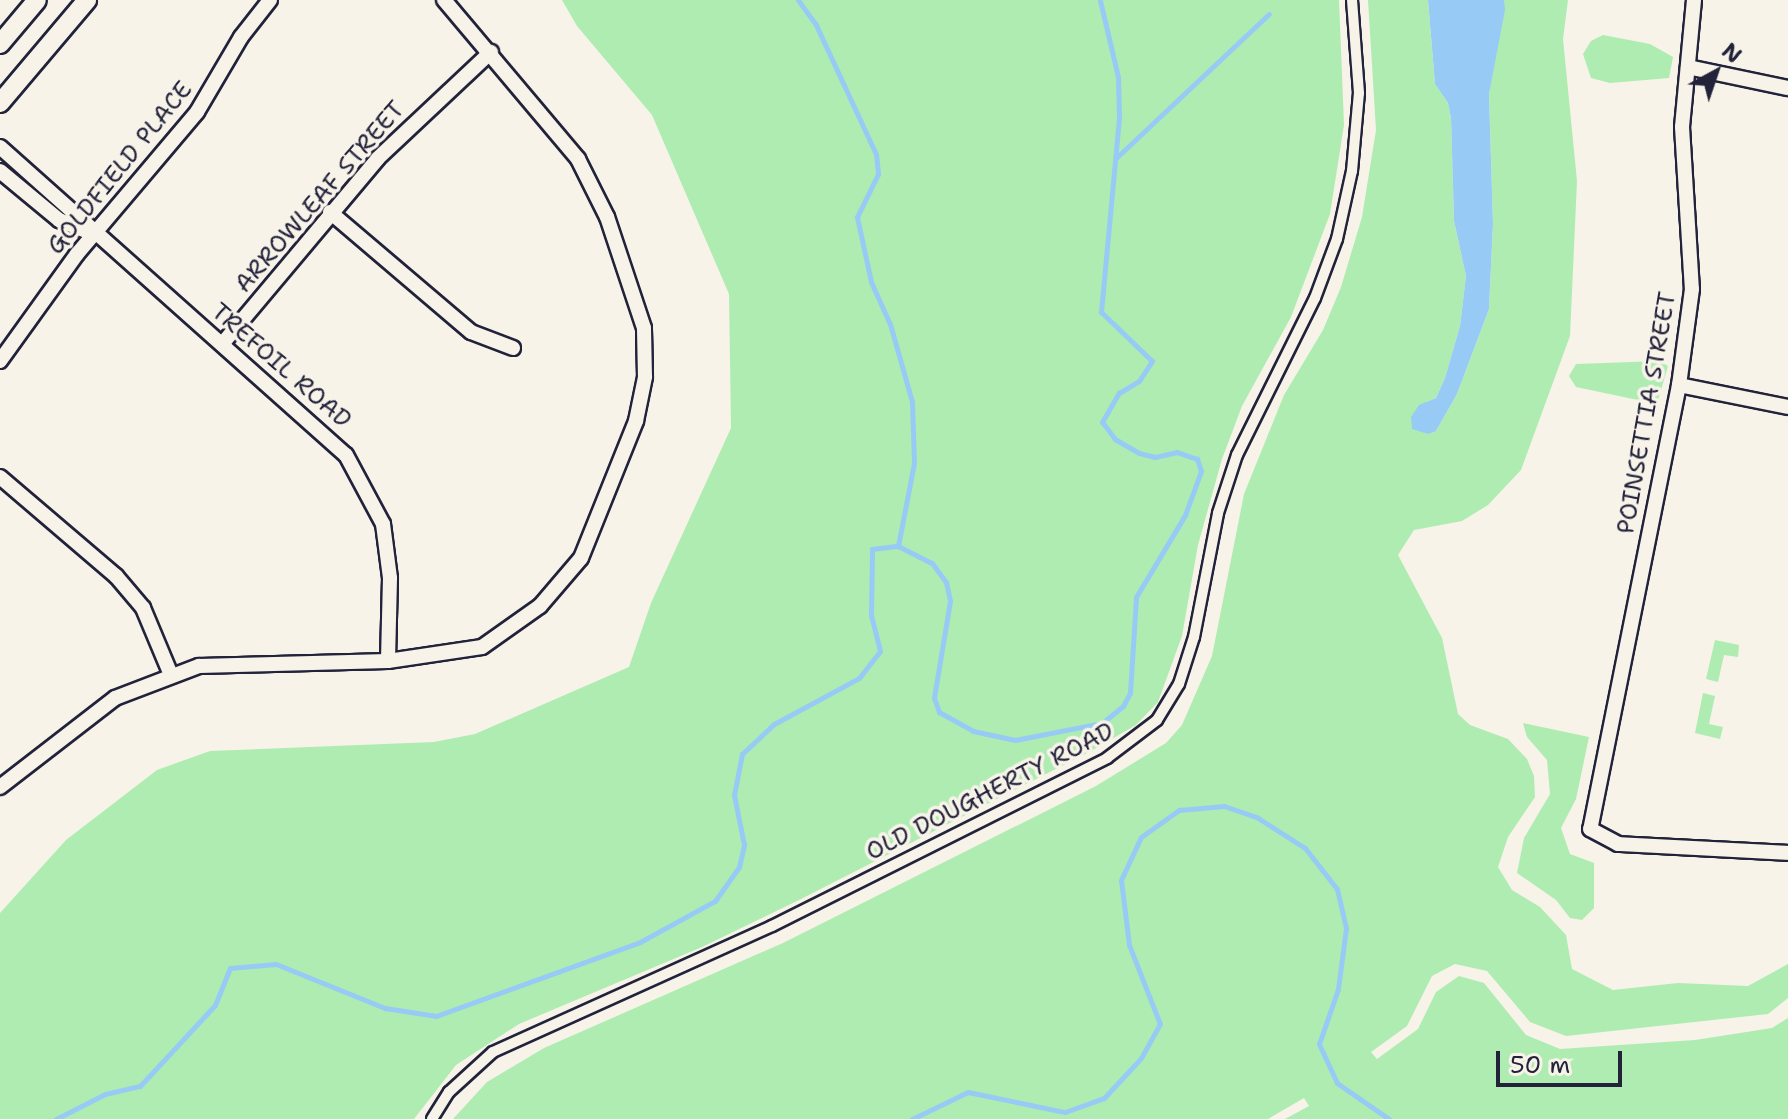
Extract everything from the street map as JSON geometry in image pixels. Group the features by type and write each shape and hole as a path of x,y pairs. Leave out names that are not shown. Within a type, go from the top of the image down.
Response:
{"main road":[{"path":"0,44 37,0"},
{"path":"0,103 87,0"}],"street":[{"name":"GOLDFIELD PLACE","path":"0,361 93,233 197,112 241,37 270,0"},
{"path":"0,787 115,698 171,675 234,664 388,661 482,647 510,631 569,576 623,459 645,377 644,328 607,217 578,159 491,52 444,0"},
{"name":"OLD DOUGHERTY ROAD","path":"432,1119 449,1092 493,1052 772,926 1107,758 1157,720 1179,684 1194,637 1218,513 1237,455 1315,298 1337,239 1352,171 1359,93 1352,0"},
{"name":"POINSETTIA STREET","path":"1694,0 1682,127 1692,289 1679,385 1590,829 1618,844 1788,853"},
{"name":"ARROWLEAF STREET","path":"223,343 330,212 413,122 491,52"},
{"path":"1688,67 1788,88"},
{"name":"TREFOIL ROAD","path":"0,147 93,233 332,438 368,487 383,524 390,578 388,661"},
{"name":"TREFOIL ROAD","path":"0,171 59,220 93,233"},
{"path":"330,212 471,332 513,348"},
{"path":"1679,385 1788,407"},
{"path":"0,477 116,576 143,608 171,675"}],"green space":[{"path":"562,0 1339,0 1344,125 1330,214 1291,317 1242,406 1222,459 1198,545 1182,636 1158,702 1136,725 1091,751 801,899 702,947 519,1024 456,1065 414,1119 0,1119 0,913 66,840 157,770 210,751 434,742 475,734 629,667 651,603 731,428 729,294 652,115 577,26"},
{"path":"1368,0 1428,0 1435,84 1448,103 1451,118 1454,221 1466,276 1460,326 1445,378 1436,398 1426,402 1436,431 1457,394 1489,309 1493,224 1489,94 1504,0 1568,0 1563,39 1577,181 1570,336 1521,470 1488,505 1462,521 1414,530 1398,555 1442,638 1458,714 1470,725 1508,739 1527,759 1534,776 1535,797 1508,837 1498,867 1512,890 1540,907 1566,935 1572,969 1613,990 1678,983 1748,986 1788,964 1788,998 1768,1014 1566,1036 1530,1022 1487,971 1455,964 1432,976 1407,1026 1371,1052 1377,1059 1418,1029 1436,992 1459,976 1484,983 1526,1035 1560,1049 1695,1040 1772,1028 1788,1018 1788,1119 1285,1119 1309,1106 1304,1098 1268,1119 453,1119 487,1082 544,1048 783,943 1096,786 1166,743 1182,725 1212,656 1244,494 1284,395 1323,330 1341,287 1362,217 1376,130"},
{"path":"1603,35 1650,44 1673,57 1669,78 1610,83 1591,78 1583,54 1591,41"},
{"path":"1659,361 1668,366 1657,404 1576,387 1569,376 1576,364"},
{"path":"1715,640 1739,645 1738,657 1724,655 1718,682 1706,679"},
{"path":"1703,693 1715,696 1709,724 1723,727 1720,739 1695,733"},
{"path":"1523,723 1589,737 1576,799 1561,828 1570,854 1594,863 1594,908 1582,920 1570,918 1556,900 1517,873 1524,838 1550,794 1547,760 1527,737"}],"water":[{"path":"1428,0 1504,0 1505,10 1489,94 1493,224 1489,309 1457,394 1436,431 1428,434 1412,429 1411,417 1419,405 1436,398 1445,378 1460,326 1466,276 1454,221 1451,118 1448,103 1435,84"}],"waterway":[{"path":"798,0 816,25 876,154 878,174 857,217 871,282 890,324 912,402 914,463 898,546"},
{"path":"56,1119 105,1094 140,1086 215,1005 230,968 276,964 385,1008 436,1016 640,942 715,901 739,867 744,845 734,795 742,754 774,724 859,678 880,651 871,615 872,549 898,546 932,563 946,582 950,601 934,698 939,712 973,731 1015,740 1102,723 1123,706 1130,693 1136,597 1185,515 1201,471 1197,459 1177,452 1155,457 1139,453 1115,439 1102,422 1119,393 1139,381 1152,361 1101,312 1119,117 1118,77 1100,0"},
{"path":"1116,158 1269,14"},
{"path":"912,1119 968,1092 1065,1112 1104,1098 1141,1058 1160,1024 1129,945 1121,880 1141,837 1179,810 1224,806 1258,818 1305,848 1337,889 1346,928 1338,989 1319,1044 1337,1083 1389,1119"}]}
